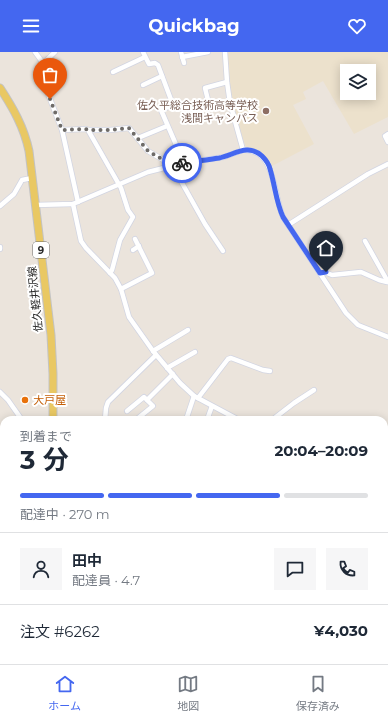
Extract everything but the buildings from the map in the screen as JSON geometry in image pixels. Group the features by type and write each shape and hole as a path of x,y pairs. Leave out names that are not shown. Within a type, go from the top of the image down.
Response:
{"main road":[{"name":"佐久軽井沢線","path":"1,93 14,111 24,130 29,150 52,358 53,416"}],"street":[{"path":"35,52 43,63"},
{"path":"55,52 43,63 41,70 42,78 62,130 76,203 81,241 115,278 121,289 129,317 167,368 185,388 196,397 231,416"},
{"path":"184,63 182,54 208,52"},
{"path":"226,52 227,82 230,103 243,150"},
{"path":"112,72 144,54 149,64 157,64 173,105 161,110 184,163"},
{"path":"143,85 162,76"},
{"path":"227,82 205,88 210,108 230,103"},
{"path":"138,138 167,126"},
{"path":"62,130 110,130 129,128 148,151 172,165 205,224 223,251"},
{"path":"88,130 121,188 128,210 133,219 126,228 120,240 110,273"},
{"path":"388,134 385,136 388,142"},
{"path":"35,205 76,203 148,172 172,165 224,157 243,150 254,151 266,161 271,171 280,208 288,225 346,313 354,323 388,337"},
{"path":"288,225 368,174 388,164"},
{"path":"0,206 14,194 22,180 32,178"},
{"path":"121,289 152,273 135,239"},
{"path":"365,241 387,282"},
{"path":"133,250 139,246"},
{"path":"320,273 326,272 332,275 362,272 387,282"},
{"path":"153,351 188,330"},
{"path":"167,368 195,352"},
{"path":"105,416 108,402 156,355"},
{"path":"188,416 196,397 228,359 231,358 263,370 270,371"},
{"path":"147,400 173,374"},
{"path":"277,416 314,390"},
{"path":"0,392 8,400 19,416"},
{"path":"127,411 144,397 153,406 142,416"},
{"path":"208,416 212,406"}],"shaded area":[{"name":"佐久平総合技術高等学校 浅間キャンパス","path":"227,52 388,52 388,117 354,134 323,81 303,92 306,99 293,105 314,144 272,166 270,161 260,151 246,147 231,96"}],"way so far":[{"path":"50,99 62,130 110,130 129,128 148,151 172,165 182,163"}],"place":[{"name":"佐久平総合技術高等学校 浅間キャンパス","path":"266,111"},
{"name":"大戸屋","path":"25,400"}],"route":[{"path":"182,163 224,157 243,150 250,150 258,153 266,161 270,168 283,217 320,273 326,272"}]}
